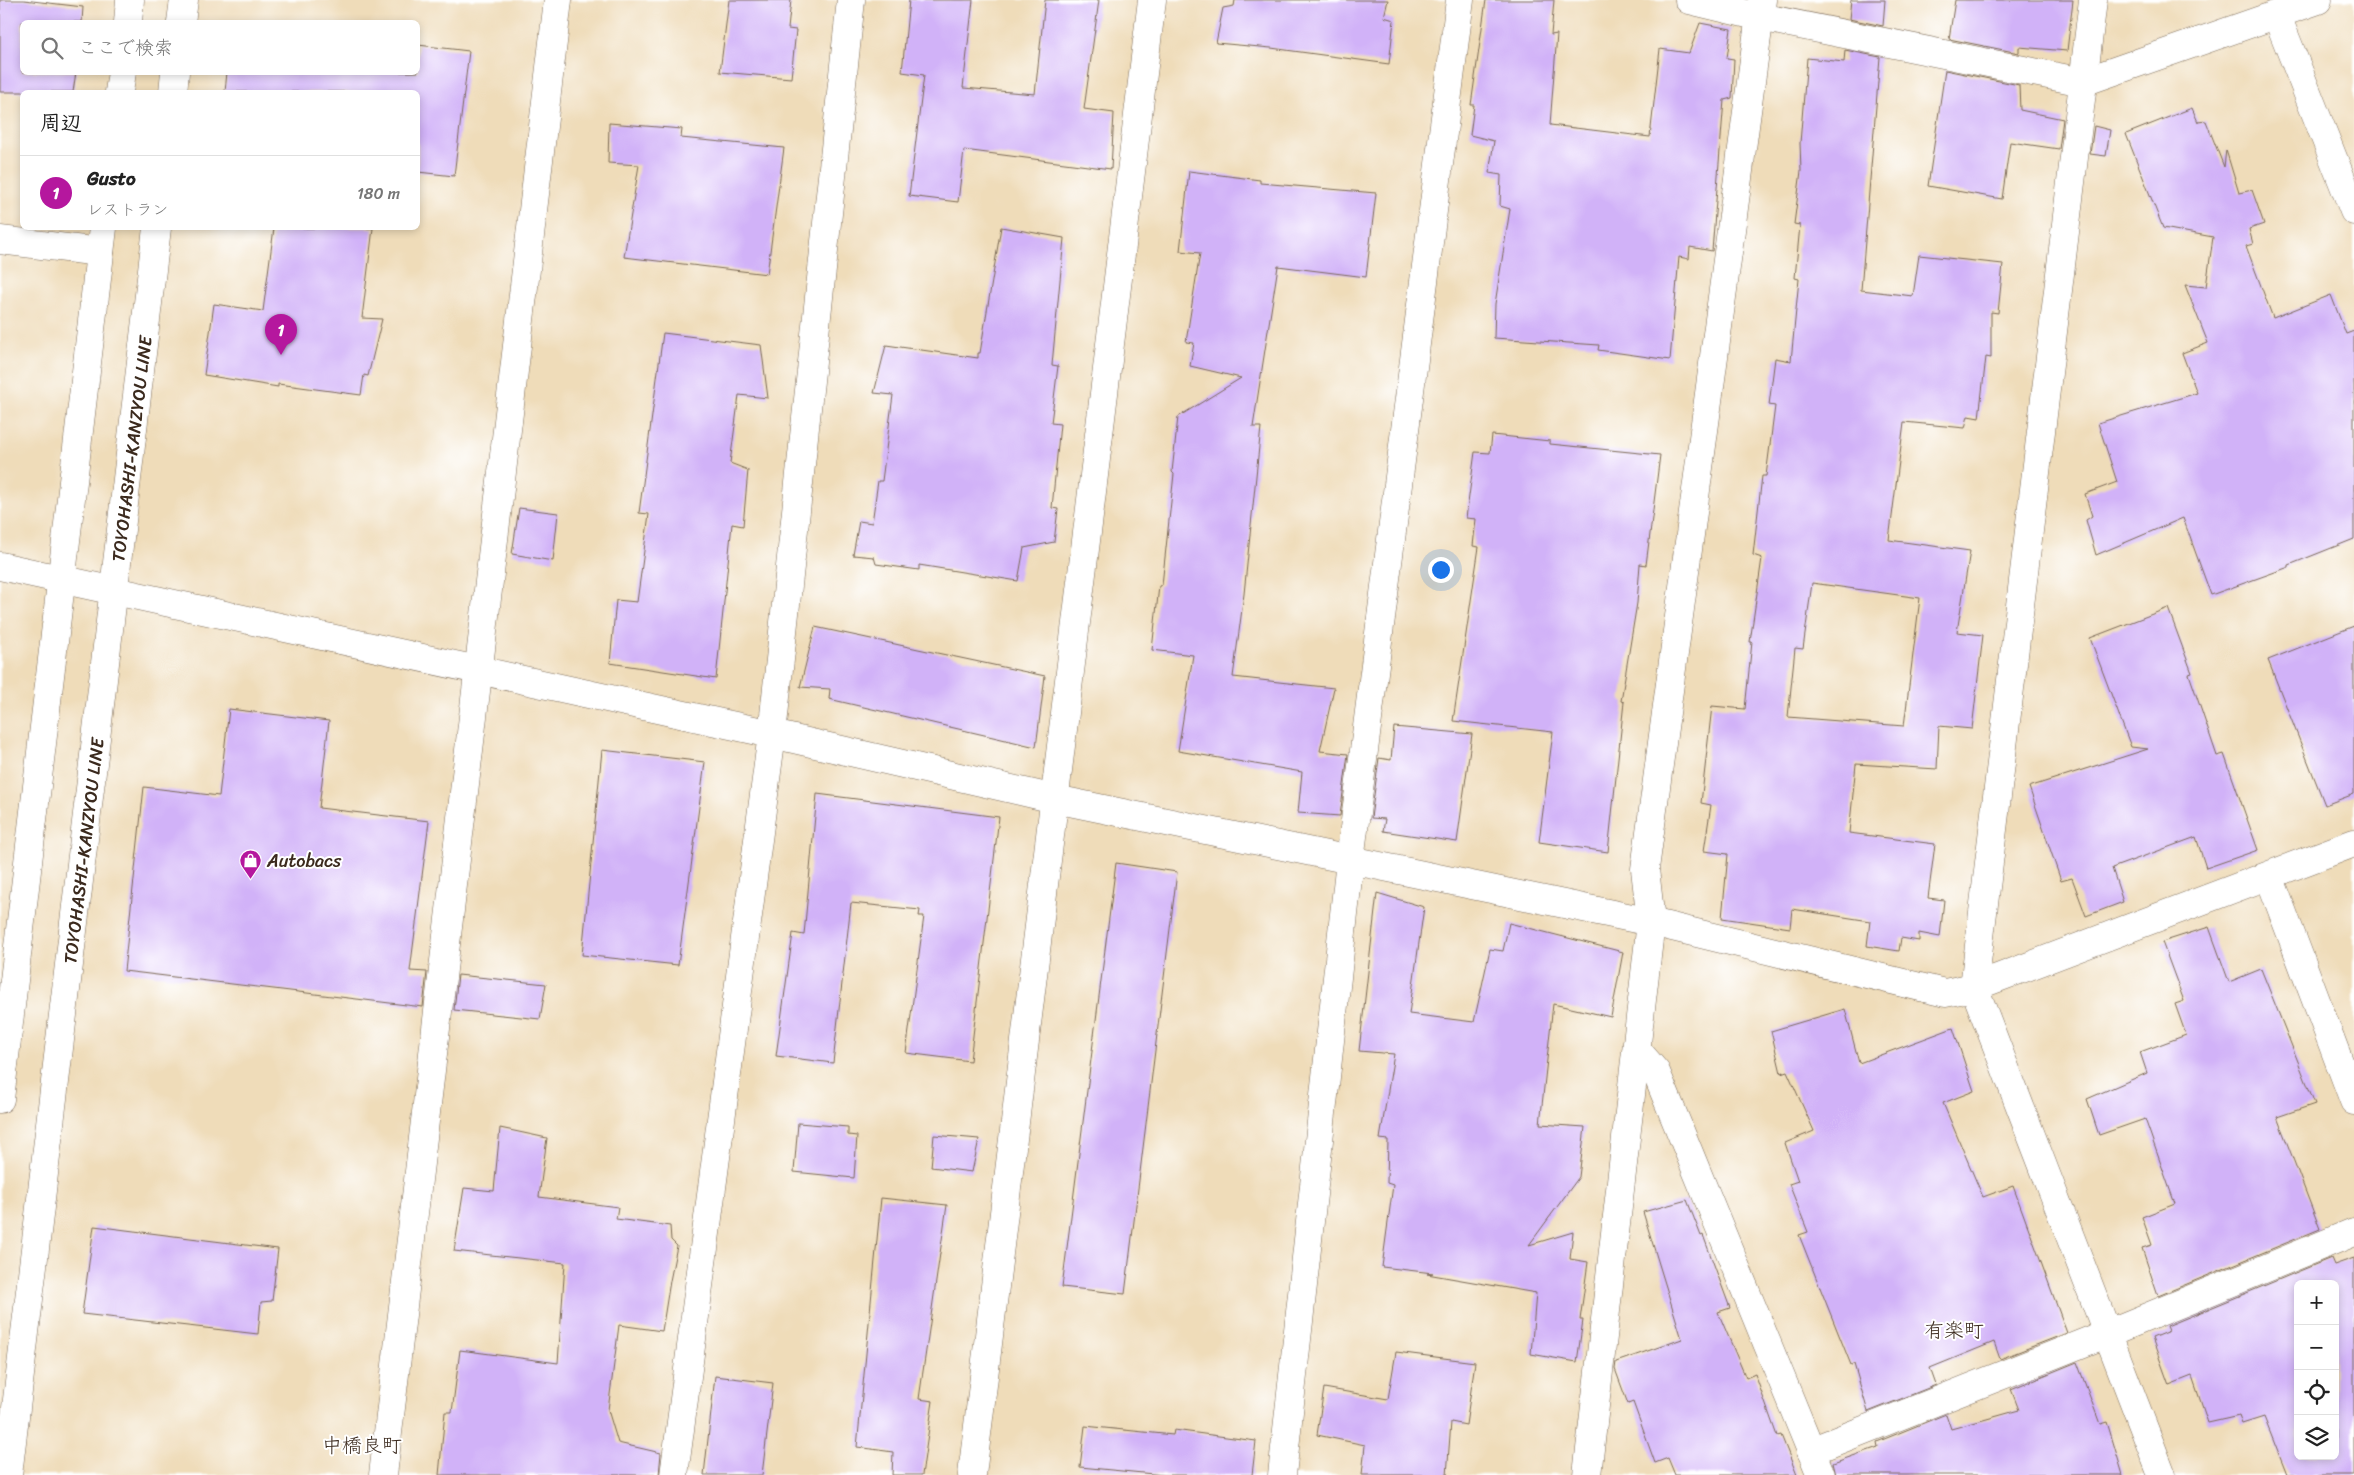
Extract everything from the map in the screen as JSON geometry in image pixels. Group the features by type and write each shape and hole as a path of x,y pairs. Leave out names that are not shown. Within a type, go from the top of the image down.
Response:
{"street":[{"path":"128,20 130,0"},
{"path":"181,20 184,0"},
{"path":"383,1475 558,0"},
{"path":"674,1475 772,734 851,0"},
{"path":"972,1475 1152,0"},
{"path":"1282,1475 1350,860 1460,0"},
{"path":"1689,0 1761,8 2083,82 2277,16 2318,0"},
{"path":"2093,0 1974,987 2106,1334 2162,1475"},
{"path":"1586,1475 1651,922 1645,869 1761,8"},
{"path":"2277,16 2354,211"},
{"path":"119,90 122,75"},
{"path":"173,90 175,75"},
{"name":"TOYOHASHI-KANZYOU LINE","path":"8,1475 157,230"},
{"path":"0,240 102,240 0,1099"},
{"path":"0,566 772,734 1055,799 1651,922 1945,993 1974,987 2354,843"},
{"path":"2269,876 2354,1101"},
{"path":"1637,1050 1656,1072 1816,1463 2106,1334 2354,1232"}],"building":[{"path":"0,0 24,0 83,7 82,20 20,20 20,75 76,75 73,90 0,92"},
{"path":"729,0 791,0 788,29 796,30 791,78 720,72"},
{"path":"909,0 973,0 963,88 1035,94 1045,0 1099,0 1084,109 1114,113 1111,169 964,150 958,202 909,196 924,75 902,72"},
{"path":"1235,0 1388,0 1384,17 1394,20 1389,64 1271,48 1216,43 1223,8 1234,6"},
{"path":"1486,0 1554,0 1551,35 1557,34 1550,125 1650,137 1660,49 1689,53 1700,23 1731,29 1727,58 1734,59 1732,98 1724,100 1712,251 1690,247 1689,259 1679,257 1670,360 1598,350 1599,345 1494,338 1495,304 1510,209 1500,206 1501,175 1489,173 1494,141 1470,135 1474,105 1471,105"},
{"path":"1851,0 1885,0 1883,26 1849,19"},
{"path":"1955,0 2073,0 2067,51 2019,47 2019,53 1949,39"},
{"path":"420,45 469,51 454,176 420,172 420,90 225,90 227,75 420,75"},
{"path":"1845,50 1880,57 1861,290 1913,296 1919,255 2003,264 1998,313 1991,312 1991,358 1986,357 1979,418 1968,416 1965,428 1904,422 1889,540 1970,551 1957,632 1983,635 1972,729 1939,726 1937,769 1856,764 1849,833 1935,844 1928,898 1944,900 1940,937 1919,933 1919,941 1901,938 1899,951 1867,946 1870,921 1792,909 1790,928 1722,918 1728,854 1704,851 1711,805 1701,803 1712,706 1745,709 1752,642 1750,642 1762,558 1753,555 1762,476 1766,476 1775,406 1769,405 1775,358 1791,361 1799,279 1795,278 1800,225 1794,224 1801,171 1800,143 1807,58 1844,62","holes":["1812,583 1920,598 1904,726 1788,717 1795,648 1803,649"]},
{"path":"1945,70 2019,85 2020,110 2063,119 2059,149 2010,142 2002,199 1928,186"},
{"path":"2192,108 2198,122 2206,121 2224,167 2226,150 2239,193 2252,190 2264,224 2249,229 2253,244 2246,246 2273,318 2331,295 2346,334 2354,331 2354,539 2289,565 2289,567 2211,595 2183,518 2096,555 2086,520 2092,516 2085,494 2117,482 2098,423 2197,393 2182,353 2208,343 2185,285 2206,287 2213,237 2163,228 2126,134"},
{"path":"609,123 682,129 681,138 784,148 767,274 624,257 639,165 608,163"},
{"path":"2094,126 2110,130 2106,156 2090,154"},
{"path":"1189,171 1260,180 1260,183 1376,193 1366,277 1278,266 1253,427 1261,427 1244,594 1233,677 1334,688 1320,751 1348,754 1340,816 1298,813 1302,772 1178,751 1193,655 1152,650 1159,586 1162,585 1178,417 1241,378 1190,366 1194,343 1186,342 1200,253 1180,251"},
{"path":"1001,227 1064,238 1052,365 1058,366 1051,423 1060,424 1052,508 1058,509 1054,542 1024,548 1018,581 919,565 919,570 876,564 874,557 853,555 859,521 872,523 878,481 882,481 893,395 874,393 886,345 978,358"},
{"path":"274,230 373,230 362,318 382,319 368,376 364,375 361,395 278,384 278,387 204,375 214,304 263,311"},
{"path":"663,333 761,345 768,398 739,395 730,463 748,470 743,526 732,524 716,679 610,663 616,600 637,602 649,514 639,513"},
{"path":"1492,435 1550,441 1550,444 1660,455 1646,565 1640,564 1637,603 1621,701 1624,702 1608,852 1539,842 1553,732 1453,721 1479,547 1473,546 1476,519 1466,518 1475,452 1490,453"},
{"path":"519,508 558,513 553,561 512,554"},
{"path":"2168,608 2192,673 2189,674 2217,756 2224,754 2258,850 2206,868 2196,837 2112,868 2123,902 2086,916 2072,878 2061,881 2029,787 2148,749 2131,747 2090,638"},
{"path":"2354,626 2354,794 2325,805 2268,660"},
{"path":"815,627 1045,676 1036,747 829,699 830,689 800,687"},
{"path":"229,709 329,721 319,808 429,821 410,971 427,972 423,1007 124,971 144,787 219,796"},
{"path":"1394,727 1472,734 1457,842 1383,831 1385,819 1371,818 1379,758 1391,760"},
{"path":"602,750 705,762 678,965 582,955"},
{"path":"817,794 999,817 970,1061 906,1053 924,916 919,916 920,910 851,903 833,1063 776,1056 793,933 804,935"},
{"path":"1116,863 1177,872 1125,1294 1062,1287"},
{"path":"1377,893 1424,907 1409,1014 1474,1022 1490,949 1503,951 1509,923 1623,952 1611,1017 1553,1004 1540,1124 1585,1127 1579,1177 1529,1245 1573,1232 1570,1259 1588,1262 1580,1320 1583,1320 1577,1362 1531,1354 1536,1293 1427,1274 1433,1273 1382,1267 1393,1185 1387,1183 1388,1140 1380,1139 1394,1054 1359,1051"},
{"path":"2209,927 2229,982 2261,969 2315,1104 2277,1117 2320,1229 2158,1296 2142,1248 2152,1245 2142,1217 2175,1204 2145,1119 2099,1135 2087,1099 2147,1073 2140,1052 2186,1035 2175,1004 2184,1001 2162,942"},
{"path":"458,975 546,984 540,1019 454,1010"},
{"path":"1845,1009 1859,1063 1953,1028 1974,1091 1943,1103 1983,1197 2013,1186 2067,1333 2000,1359 1994,1342 1930,1368 1936,1385 1868,1412 1854,1364 1851,1365 1799,1235 1808,1232 1789,1184 1798,1181 1785,1143 1814,1131 1787,1071 1781,1073 1771,1031"},
{"path":"798,1123 848,1127 848,1135 857,1136 854,1178 794,1172"},
{"path":"500,1128 547,1138 539,1197 618,1207 616,1219 670,1226 671,1240 677,1246 662,1331 619,1325 608,1410 618,1443 661,1453 659,1475 439,1475 445,1412 452,1412 460,1350 558,1363 565,1263 454,1251 464,1188 494,1191"},
{"path":"934,1135 979,1139 972,1172 931,1167"},
{"path":"881,1198 947,1205 919,1399 933,1401 922,1475 892,1475 893,1452 857,1447"},
{"path":"1687,1200 1701,1236 1703,1235 1730,1308 1718,1312 1746,1378 1755,1374 1777,1436 1781,1435 1797,1475 1675,1475 1668,1458 1655,1463 1633,1402 1628,1404 1615,1369 1616,1362 1682,1339 1643,1212"},
{"path":"94,1226 278,1249 272,1301 261,1302 258,1334 82,1314"},
{"path":"2331,1258 2334,1265 2354,1258 2354,1475 2287,1475 2264,1417 2242,1424 2239,1416 2208,1423 2192,1376 2169,1385 2152,1338 2169,1331 2167,1326"},
{"path":"1396,1352 1475,1362 1466,1425 1451,1422 1447,1475 1362,1475 1365,1445 1317,1435 1324,1388 1388,1399"},
{"path":"2077,1362 2100,1424 2107,1422 2123,1475 1836,1475 1833,1463 1878,1447 1877,1442 1946,1414 1951,1429 2019,1410 2011,1389"},
{"path":"715,1376 773,1383 762,1475 704,1475"},
{"path":"1085,1426 1173,1435 1174,1430 1256,1441 1252,1475 1164,1475 1080,1467"}],"place":[{"name":"Gusto","path":"281,355"},
{"name":"Autobacs","path":"251,880"}],"district":[{"name":"有楽町","path":"1954,1330"},
{"name":"中橋良町","path":"362,1445"}]}
